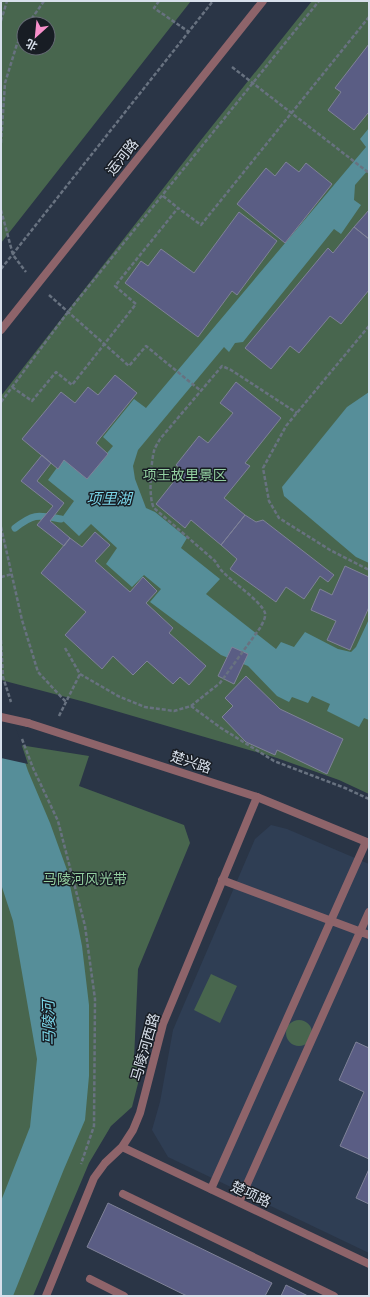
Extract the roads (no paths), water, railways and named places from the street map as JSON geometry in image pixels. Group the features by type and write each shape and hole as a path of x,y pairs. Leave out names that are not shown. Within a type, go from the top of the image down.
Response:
{"street":[{"name":"运河路","path":"1,330 263,1"},
{"name":"楚兴路","path":"1,717 28,723 257,797 367,842"},
{"name":"马陵河西路","path":"46,1296 94,1178 105,1163 122,1147 133,1130 140,1113 163,1024 257,797"},
{"path":"211,1189 367,842"},
{"path":"222,880 369,935"},
{"path":"239,1202 369,912"},
{"name":"楚项路","path":"122,1147 369,1264"},
{"path":"123,1194 334,1296"},
{"path":"90,1279 124,1296"}],"water":[{"name":"项里湖","path":"369,128 369,169 355,185 354,200 361,205 341,234 334,229 243,342 235,343 229,352 224,347 138,450 133,466 135,479 146,508 155,512 187,538 181,548 220,579 206,594 276,649 281,642 294,647 305,632 338,649 351,652 356,647 369,619 369,720 364,718 359,727 327,711 330,704 312,696 308,703 292,697 289,702 277,696 248,666 221,655 150,602 161,589 144,575 132,587 106,564 117,548 91,524 79,536 61,519 74,501 48,480 64,458 87,477 113,446 103,437 134,399 146,408 366,147 360,139"},
{"path":"369,392 369,563 356,557 284,496 282,487 347,407"},
{"name":"马陵河","path":"1,691 28,771 50,823 67,870 82,946 89,1005 89,1076 85,1120 13,1296 1,1296 1,1201 30,1127 37,1059 13,921 1,884"}],"waterway":[{"path":"15,528 36,516 61,519"}],"park label":[{"name":"项王故里景区","path":"185,475"},
{"name":"马陵河风光带","path":"85,879"}]}
